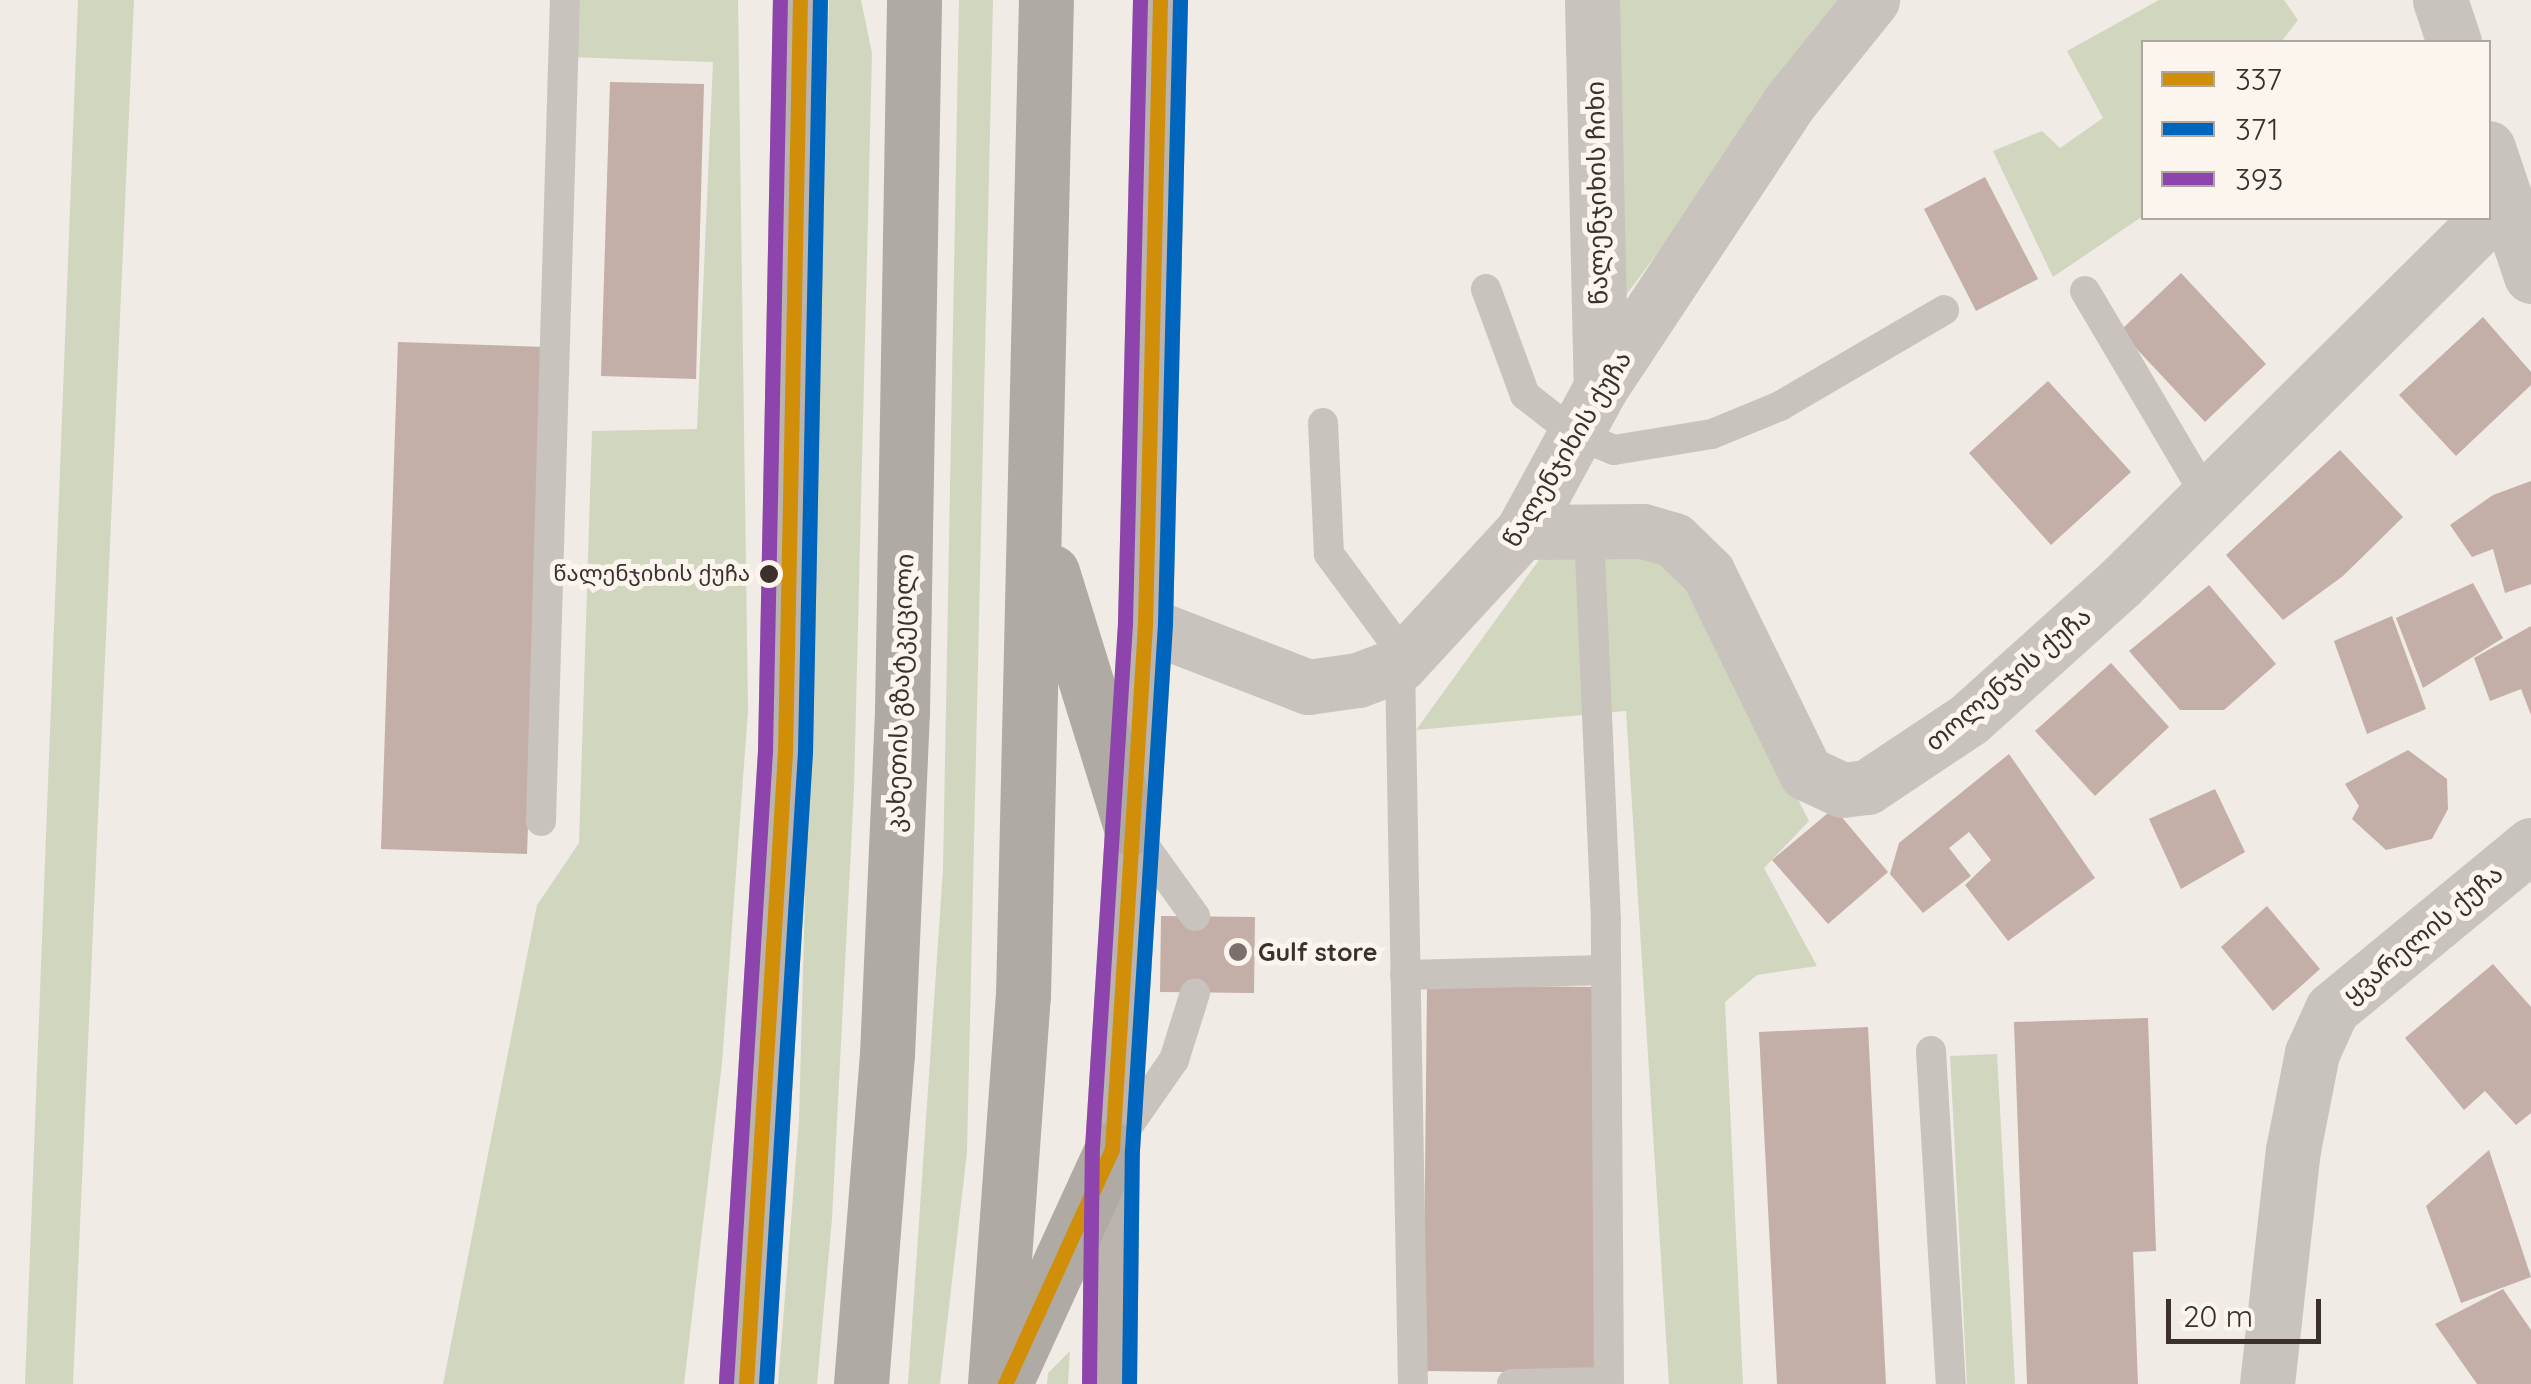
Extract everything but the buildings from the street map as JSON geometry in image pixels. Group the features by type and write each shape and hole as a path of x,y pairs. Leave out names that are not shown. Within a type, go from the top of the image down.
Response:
{"highway":[{"name":"კახეთის გზატკეცილი","path":"861,1384 887,1055 902,711 914,0"},
{"path":"995,1384 1022,1016 1039,530 1046,0"},
{"path":"1039,530 1130,827"},
{"path":"1005,1384 1112,1150"}],"street":[{"path":"746,1384 785,752 800,0"},
{"path":"1108,1384 1112,1150 1145,624 1160,0"},
{"name":"წალენჯიხის ჩიხი","path":"1592,0 1601,387"},
{"name":"წალენჯიხის ქუჩა","path":"1145,624 1308,686 1358,680 1403,661 1522,532 1601,387 1788,104 1872,0"},
{"path":"2440,0 2453,40"},
{"path":"2491,159 2531,276"},
{"name":"თოლენჯის ქუჩა","path":"1522,532 1642,531 1674,540 1708,573 1791,753 1806,773 1842,790 1885,778 1969,720 2206,497 2485,220"},
{"name":"ყვარელის ქუჩა","path":"2268,1384 2293,1150 2312,1054 2332,1009 2531,844"}],"lane":[{"path":"541,821 566,0"},
{"path":"1486,289 1524,395 1575,434 1614,450 1712,434 1780,406 1944,310"},
{"path":"2085,291 2206,497"},
{"path":"1323,423 1329,554 1403,661 1413,1384"},
{"path":"1512,1384 1609,1382 1606,970 1589,532"},
{"path":"1130,827 1195,916"},
{"path":"1405,975 1606,970"},
{"path":"1112,1150 1174,1060 1195,993"},
{"path":"1930,1051 1950,1384"}],"green space":[{"path":"78,0 134,0 73,1384 25,1384"},
{"path":"570,0 738,0 748,711 722,1063 684,1384 443,1384 537,905 579,843 592,431 697,429 713,62 568,57"},
{"path":"829,0 861,0 872,53 854,789 832,1219 817,1384 778,1384 799,1121"},
{"path":"959,0 993,0 967,1152 940,1384 908,1384 943,869"},
{"path":"1613,0 1848,0 1623,299"},
{"path":"2159,0 2284,0 2298,20 2283,40 2141,40 2141,217 2053,277 1993,151 2042,131 2060,148 2103,118 2067,51"},
{"path":"1590,543 1668,564 1695,596 1809,821 1764,868 1817,966 1757,975 1725,1002 1743,1384 1669,1384 1626,711 1416,730 1544,553"},
{"path":"1997,1054 2015,1384 1967,1384 1950,1056"},
{"path":"1070,1351 1068,1384 1047,1384 1048,1373"}],"transit line":[{"name":"393","path":"726,1383 765,751 780,0"},
{"name":"337","path":"746,1384 785,752 800,0"},
{"name":"371","path":"766,1384 805,752 820,0"},
{"name":"393","path":"1089,1384 1092,1148 1125,623 1140,0"},
{"name":"337","path":"1005,1384 1112,1149 1145,624 1160,0"},
{"name":"371","path":"1129,1384 1132,1150 1165,624 1180,0"}],"place":[{"name":"წალენჯიხის ქუჩა","path":"769,574"},
{"name":"Gulf store","path":"1238,952"}]}
